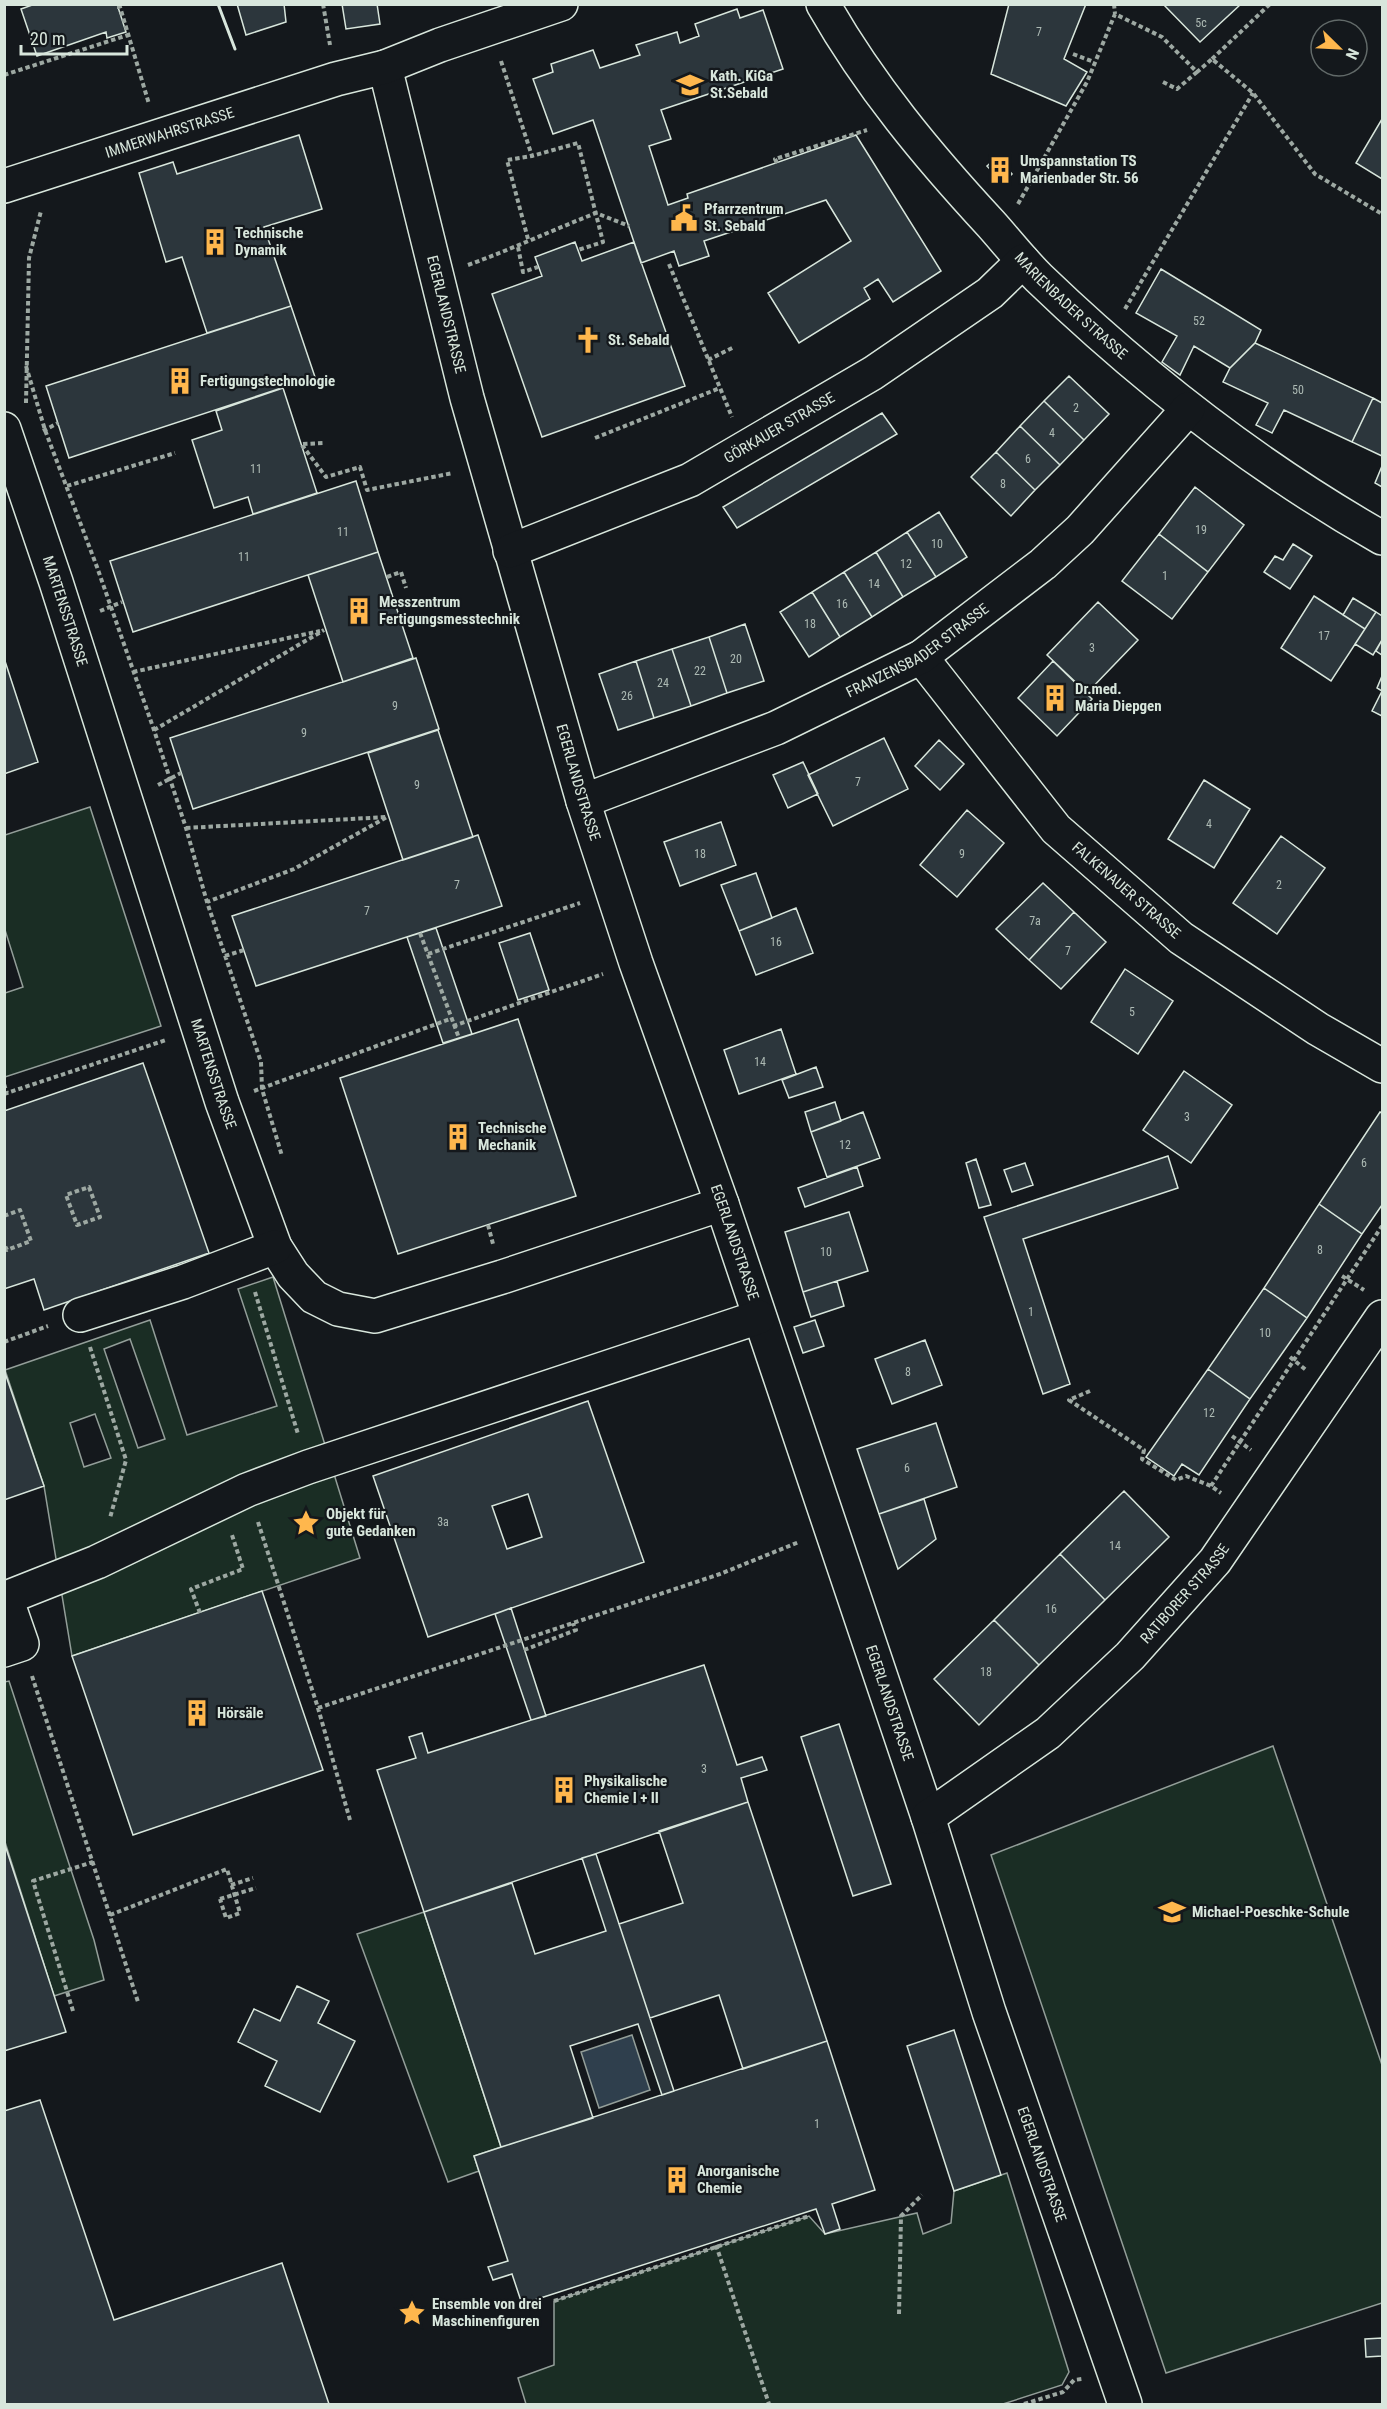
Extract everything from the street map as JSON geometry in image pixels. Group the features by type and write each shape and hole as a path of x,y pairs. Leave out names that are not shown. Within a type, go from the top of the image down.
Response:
{"street":[{"name":"IMMERWAHRSTRASSE","path":"4,186 336,79 385,67 440,45 561,4"},
{"name":"MARIENBADER STRASSE","path":"823,4 899,120 943,174 1023,261 1107,340 1188,409 1295,484 1383,538"},
{"name":"EGERLANDSTRASSE","path":"385,67 486,467 583,801 636,963 722,1204 928,1817 989,2012 1120,2390"},
{"name":"GÖRKAUER STRASSE","path":"510,550 690,480 873,373 990,293 1023,261"},
{"name":"FRANZENSBADER STRASSE","path":"583,801 776,728 921,657 1043,564 1080,530 1188,409"},
{"name":"MARTENSSTRASSE","path":"15,421 31,507 222,1102 275,1247 293,1275 314,1297 338,1309 375,1316 502,1277 722,1204"},
{"name":"FALKENAUER STRASSE","path":"921,657 1056,829 1181,938 1318,1029 1383,1066"},
{"path":"80,1315 275,1247"},
{"path":"13,1647 6,1598 97,1562 235,1496 308,1467 759,1317"},
{"name":"RATIBORER STRASSE","path":"928,1817 1048,1733 1130,1656 1215,1561 1383,1317"}],"path":[{"path":"993,226 1020,202 1087,82 1115,14 1114,4"},
{"path":"1163,82 1177,89 1270,4"},
{"path":"117,7 120,7 159,137"},
{"path":"1115,14 1162,37 1197,72"},
{"path":"4,75 128,35"},
{"path":"498,52 532,156"},
{"path":"1073,54 1094,62"},
{"path":"1212,59 1253,93 1315,174 1383,214"},
{"path":"1107,340 1253,93"},
{"path":"777,163 775,159 899,120"},
{"path":"528,239 507,160 532,156 578,143 603,242 578,250"},
{"path":"15,421 26,366 29,258 52,172"},
{"path":"436,275 518,247 528,239 596,213 629,226"},
{"path":"518,247 523,272 538,267"},
{"path":"669,264 745,448"},
{"path":"708,360 734,347"},
{"path":"26,366 45,430 68,486 171,780 207,902 261,1062 262,1089 284,1166"},
{"path":"596,438 720,388"},
{"path":"324,443 302,444 326,477 360,467 367,490 486,467"},
{"path":"31,507 68,486 175,453"},
{"path":"387,577 401,572 406,588"},
{"path":"133,672 324,630 154,730"},
{"path":"171,780 182,773"},
{"path":"186,828 387,817 294,869 207,902"},
{"path":"428,954 612,892"},
{"path":"420,933 450,1019 459,1038"},
{"path":"225,956 244,950"},
{"path":"453,1026 636,963"},
{"path":"222,1102 450,1019"},
{"path":"4,1084 6,1094 199,1030"},
{"path":"89,1187 100,1217 77,1225 66,1195 89,1187"},
{"path":"4,1216 20,1210 31,1241 7,1250 4,1244"},
{"path":"1211,1486 1383,1226"},
{"path":"245,1259 308,1467"},
{"path":"4,1342 80,1315 126,1460 97,1562"},
{"path":"1090,1391 1069,1400 1144,1450 1142,1459 1176,1480 1186,1476 1211,1486 1249,1512"},
{"path":"200,1613 191,1589 243,1569 235,1496"},
{"path":"235,1496 318,1708 350,1820"},
{"path":"318,1708 720,1574 831,1530"},
{"path":"524,1650 576,1630 573,1623"},
{"path":"13,1647 93,1862 138,2002"},
{"path":"73,2012 33,1881 93,1862"},
{"path":"110,1916 227,1869 231,1885 240,1913 226,1918 220,1899 256,1888"},
{"path":"231,1885 253,1878"},
{"path":"899,2314 901,2216 922,2195"},
{"path":"554,2301 716,2245 809,2216"},
{"path":"716,2245 770,2404"},
{"path":"1024,2404 1063,2392 1074,2380 1120,2390"}],"green space":[{"path":"90,807 161,1026 5,1077 5,993 23,987 5,930 5,835"},
{"path":"273,1277 360,1558 72,1656 44,1486 5,1370 150,1320 187,1435 277,1406 238,1289","holes":["130,1339 165,1439 138,1448 104,1349","95,1414 111,1458 84,1467 70,1423"]},
{"path":"9,1681 94,1940 104,1980 54,1996 5,1842 4,1682"},
{"name":"Michael-Poeschke-Schule","path":"1273,1746 1382,2065 1382,2303 1166,2373 991,1855"},
{"path":"424,1912 501,2147 474,2156 479,2171 448,2182 357,1934"},
{"path":"1007,2173 1069,2372 1062,2385 1003,2404 526,2404 518,2378 554,2365 554,2301 809,2216 825,2234 917,2213 923,2234 951,2223 954,2191"}],"water":[{"path":"632,2035 650,2090 599,2108 581,2052"}],"building":[{"path":"35,4 117,4 126,32 107,38 106,32 37,56 21,9"},
{"path":"237,4 284,4 286,22 246,35"},
{"path":"342,4 377,4 380,24 346,29"},
{"path":"1009,4 1086,4 1064,59 1087,72 1066,106 991,74"},
{"path":"1163,4 1241,4 1200,42"},
{"path":"737,9 740,18 763,10 783,69 661,110 671,139 649,146 668,205 688,198 687,194 856,135 941,271 893,302 878,279 864,288 870,299 799,343 768,293 851,241 826,200 704,241 709,256 679,266 674,251 641,263 593,120 553,134 533,79 553,72 551,64 593,50 600,68 640,55 636,45 677,32 680,43 699,36 695,24"},
{"path":"1382,119 1382,179 1356,163"},
{"name":"Technische Dynamik","path":"299,135 322,209 264,227 291,306 207,333 182,257 166,262 139,173 173,162 177,174"},
{"name":"Umspannstation TS Marienbader Str. 56","path":"997,157 1012,174 1003,183 987,166"},
{"name":"St. Sebald","path":"575,242 582,261 634,242 685,386 542,437 492,294 542,276 535,257"},
{"path":"1161,269 1261,330 1255,343 1230,368 1194,346 1180,375 1162,362 1177,336 1136,313"},
{"name":"Fertigungstechnologie","path":"291,306 315,377 69,458 46,386"},
{"path":"1255,343 1373,398 1352,442 1284,410 1272,433 1256,425 1268,403 1223,382 1230,368"},
{"path":"1069,376 1109,414 1084,440 1044,401"},
{"path":"283,388 317,493 253,514 248,497 214,508 192,440 222,430 216,411"},
{"path":"1373,398 1382,403 1382,456 1352,442"},
{"path":"1044,401 1084,440 1060,465 1020,426"},
{"path":"882,413 897,434 737,528 723,507"},
{"path":"1020,426 1060,465 1035,490 996,452"},
{"path":"996,452 1035,490 1011,516 971,477"},
{"path":"1382,466 1382,487 1375,483"},
{"path":"356,481 378,552 133,632 110,561"},
{"path":"1195,487 1244,525 1208,572 1159,534"},
{"path":"939,512 967,557 936,577 907,532"},
{"path":"907,532 936,577 903,597 876,552"},
{"path":"1159,534 1208,572 1172,619 1122,581"},
{"path":"1293,544 1312,556 1290,589 1264,572 1275,556 1283,560"},
{"name":"Messzentrum Fertigungsmesstechnik","path":"378,552 413,658 343,682 308,575"},
{"path":"876,552 903,597 872,617 844,572"},
{"path":"844,572 872,617 840,637 812,592"},
{"path":"812,592 840,637 809,657 780,612"},
{"path":"1314,596 1365,629 1331,681 1281,648"},
{"path":"1353,598 1376,612 1365,629 1343,615"},
{"path":"1098,602 1138,640 1087,693 1047,655"},
{"path":"1376,612 1382,616 1382,640 1373,655 1355,644"},
{"path":"745,624 764,681 727,693 709,637"},
{"path":"709,637 727,693 691,706 672,649"},
{"path":"1382,640 1382,655 1376,651"},
{"path":"672,649 691,706 654,718 636,661"},
{"path":"4,658 38,762 4,774"},
{"path":"416,658 439,729 193,809 170,738"},
{"path":"636,661 654,718 618,730 599,674"},
{"name":"Dr.med. Maria Diepgen","path":"1053,661 1092,699 1057,736 1018,698"},
{"path":"1382,676 1382,691 1377,688"},
{"path":"1382,691 1382,716 1372,711"},
{"path":"438,730 473,837 403,860 368,753"},
{"path":"884,738 908,789 833,826 808,775"},
{"path":"939,740 964,764 940,790 915,766"},
{"path":"803,762 818,794 788,808 773,775"},
{"path":"1204,780 1250,809 1214,868 1168,839"},
{"path":"967,810 1004,843 957,897 920,865"},
{"path":"721,822 736,865 680,886 664,842"},
{"path":"478,835 502,906 256,986 232,916"},
{"path":"1281,836 1325,868 1277,934 1233,903"},
{"path":"756,873 772,918 739,931 721,885"},
{"path":"1043,883 1074,912 1029,960 996,929"},
{"path":"796,908 813,953 756,975 739,931"},
{"path":"1074,912 1106,942 1061,989 1029,960"},
{"path":"436,928 472,1034 443,1043 407,937"},
{"path":"530,933 549,990 518,1000 499,943"},
{"path":"1125,969 1173,1001 1138,1054 1091,1022"},
{"name":"Technische Mechanik","path":"518,1019 576,1196 398,1254 340,1078"},
{"path":"781,1029 796,1074 739,1094 724,1050"},
{"path":"143,1063 209,1253 44,1310 34,1279 4,1289 4,1111"},
{"path":"816,1067 823,1087 789,1098 782,1080"},
{"path":"1184,1071 1232,1105 1191,1163 1143,1130"},
{"path":"835,1102 841,1121 811,1132 805,1112"},
{"path":"863,1112 880,1158 827,1177 811,1132"},
{"path":"1380,1112 1382,1113 1382,1205 1362,1234 1319,1204"},
{"path":"1168,1156 1178,1188 1023,1239 1070,1384 1043,1394 984,1217"},
{"path":"976,1159 991,1205 979,1208 966,1163"},
{"path":"1025,1163 1033,1185 1012,1192 1004,1170"},
{"path":"857,1167 863,1186 805,1207 798,1188"},
{"path":"1319,1204 1362,1234 1307,1318 1264,1288"},
{"path":"849,1212 868,1271 803,1292 785,1232"},
{"path":"837,1281 844,1306 811,1317 803,1292"},
{"path":"1264,1288 1307,1318 1250,1399 1208,1369"},
{"path":"815,1320 824,1346 803,1353 794,1327"},
{"path":"925,1340 942,1385 892,1404 875,1359"},
{"path":"1208,1369 1250,1399 1199,1475 1182,1464 1174,1476 1146,1457"},
{"path":"4,1370 44,1486 4,1500"},
{"path":"588,1401 644,1562 428,1637 373,1476","holes":["528,1494 542,1537 507,1549 492,1506"]},
{"path":"936,1423 957,1487 879,1514 857,1449"},
{"path":"1124,1491 1169,1537 1105,1600 1060,1554"},
{"path":"924,1499 936,1539 898,1569 879,1514"},
{"path":"1060,1554 1105,1600 1039,1665 994,1620"},
{"name":"Hörsäle","path":"262,1591 323,1770 133,1835 72,1656"},
{"path":"511,1608 546,1716 531,1720 495,1614"},
{"path":"994,1620 1039,1665 979,1725 934,1679"},
{"name":"Physikalische Chemie I + II","path":"704,1665 737,1765 762,1757 767,1770 741,1778 748,1802 424,1912 377,1770 416,1758 409,1737 422,1733 428,1753"},
{"path":"839,1724 891,1884 853,1896 801,1737"},
{"path":"748,1802 827,2041 743,2069 719,1995 650,2018 619,1924 683,1903 659,1831"},
{"path":"4,1842 66,2032 4,2051"},
{"path":"596,1854 674,2091 662,2095 638,2024 570,2046 593,2118 501,2147 424,1912 512,1883 535,1954 606,1931 582,1858"},
{"path":"297,1986 329,2001 318,2023 355,2041 320,2112 265,2086 277,2061 238,2042 254,2009 280,2021"},
{"path":"954,2030 1001,2175 954,2191 907,2046"},
{"name":"Anorganische Chemie","path":"827,2041 875,2190 832,2204 840,2229 825,2234 816,2209 522,2304 512,2274 493,2280 488,2267 508,2261 474,2156"},
{"path":"40,2100 114,2320 282,2263 329,2404 4,2404 4,2111"},
{"path":"1382,2338 1382,2356 1366,2357 1365,2339"}],"wall":[{"path":"218,4 235,49"}],"place":[{"name":"Kath. KiGa St.Sebald","path":"690,85"},
{"name":"Umspannstation TS Marienbader Str. 56","path":"1000,170"},
{"name":"Pfarrzentrum St. Sebald","path":"684,218"},
{"name":"Technische Dynamik","path":"215,242"},
{"name":"St. Sebald","path":"588,340"},
{"name":"Fertigungstechnologie","path":"180,381"},
{"name":"Messzentrum Fertigungsmesstechnik","path":"359,611"},
{"name":"Dr.med. Maria Diepgen","path":"1055,698"},
{"name":"Technische Mechanik","path":"458,1137"},
{"name":"Objekt für gute Gedanken","path":"306,1523"},
{"name":"Hörsäle","path":"197,1713"},
{"name":"Physikalische Chemie I + II","path":"564,1790"},
{"name":"Michael-Poeschke-Schule","path":"1172,1912"},
{"name":"Anorganische Chemie","path":"677,2180"},
{"name":"Ensemble von drei Maschinenfiguren","path":"412,2313"}]}
